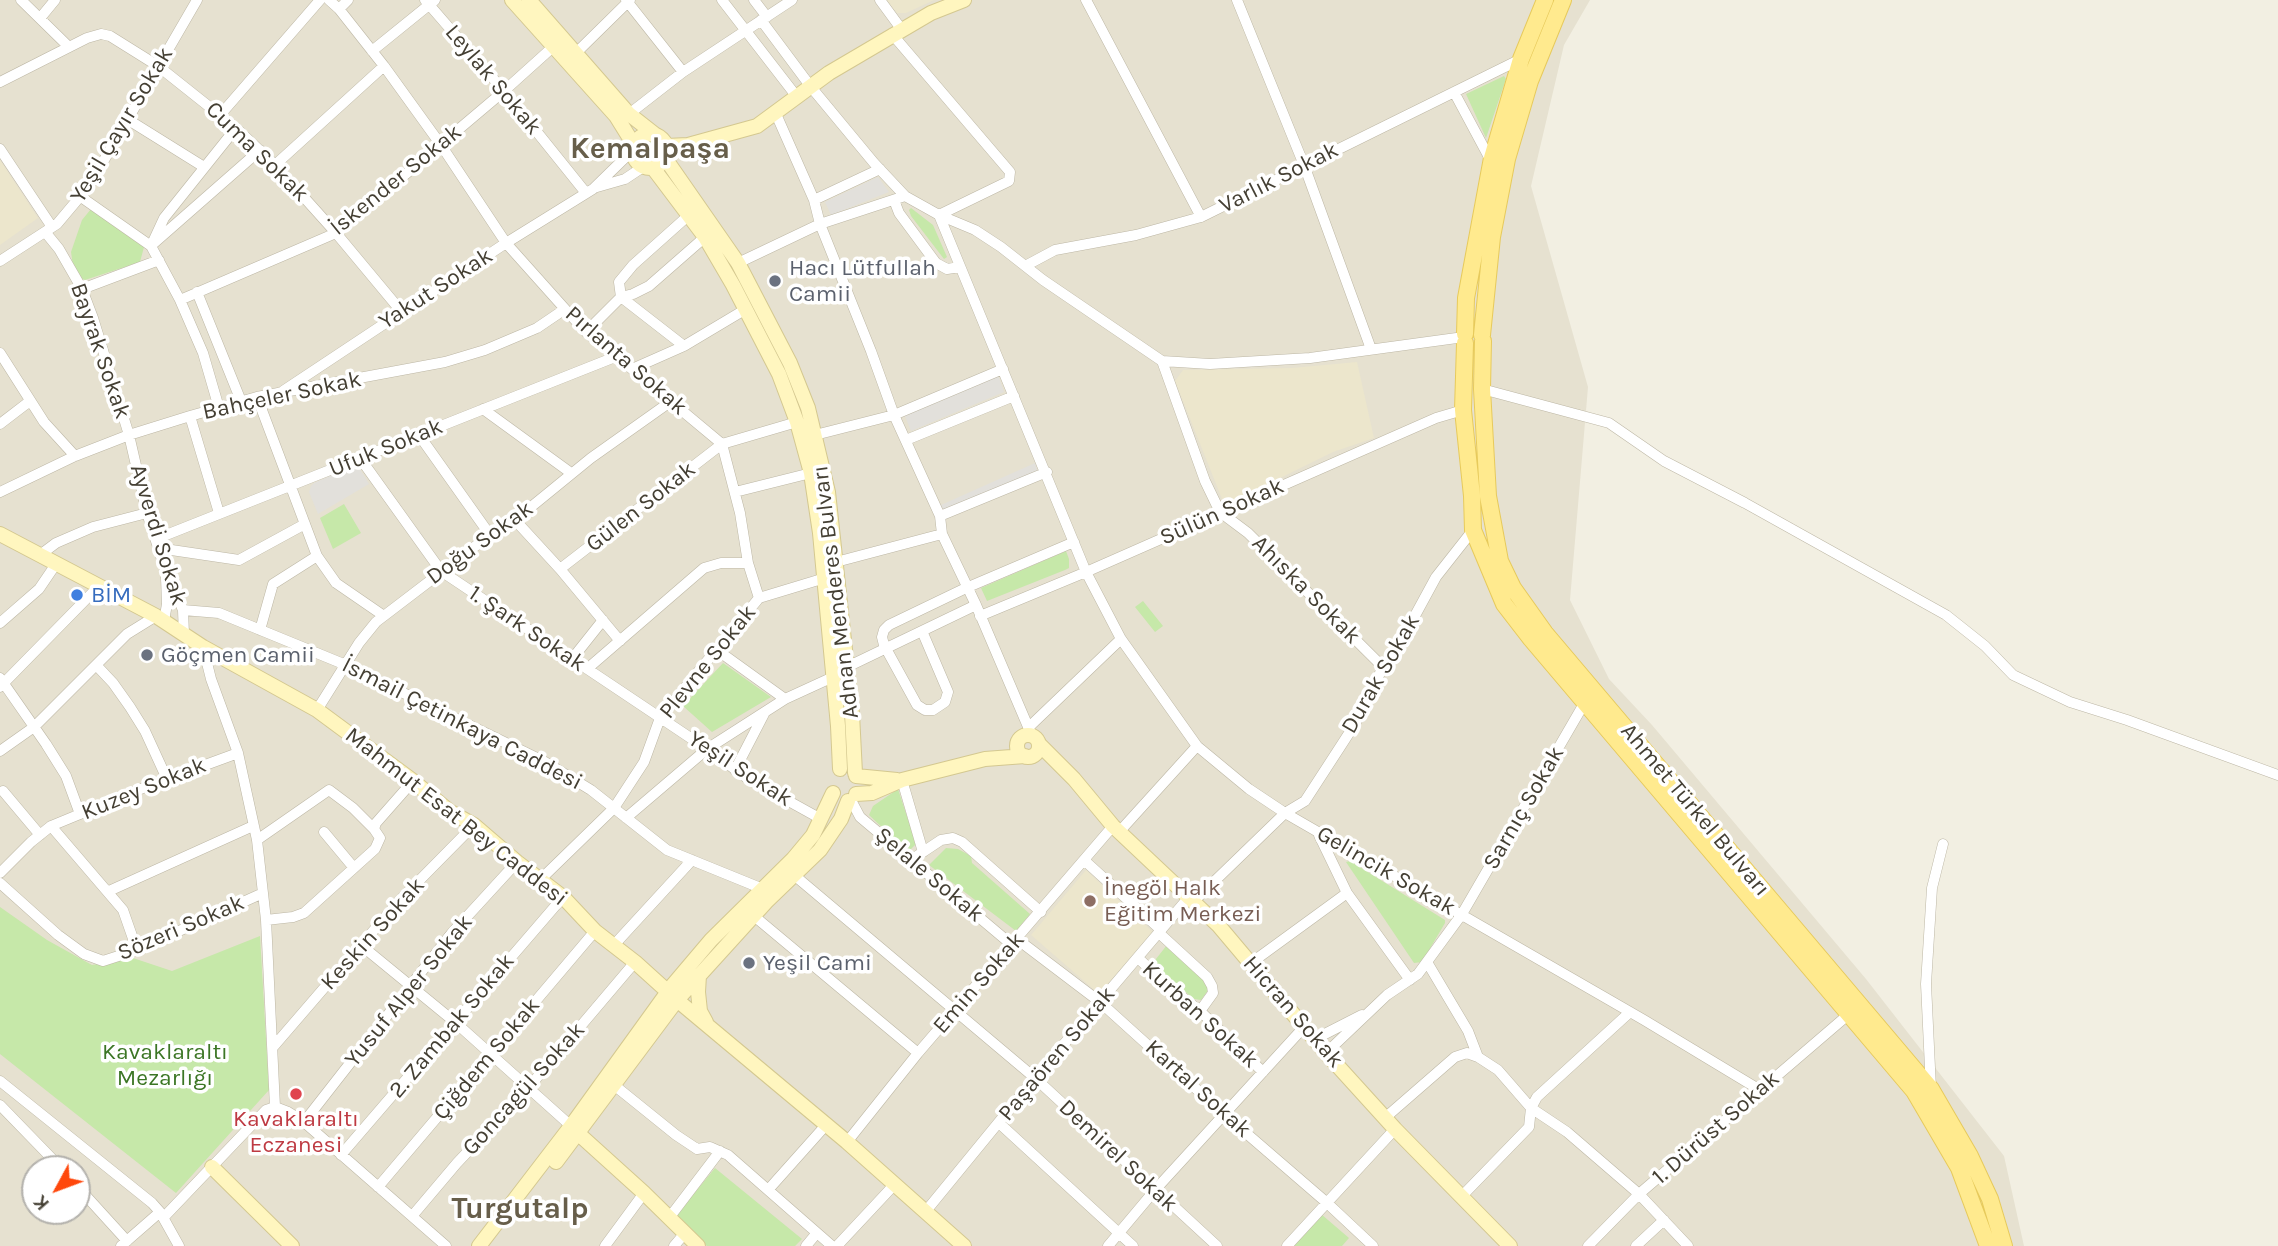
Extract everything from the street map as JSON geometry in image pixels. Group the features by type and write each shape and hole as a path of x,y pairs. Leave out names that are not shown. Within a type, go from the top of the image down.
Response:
{"main road":[{"name":"Adnan Menderes Bulvarı","path":"512,0 616,116 634,147 635,160 648,167 705,237 779,374 797,422 811,473 825,578 840,769"},
{"name":"Adnan Menderes Bulvarı","path":"529,0 629,114 663,147 738,263 789,363 808,408 828,492 852,714 855,775"},
{"path":"663,147 688,145 757,126 829,73 931,13 964,0"},
{"name":"Ahmet Türkel Bulvarı","path":"1545,0 1521,59 1491,162 1466,298 1482,389 1488,496 1500,561 1513,588 1545,633 1931,1089 1990,1199 2004,1246"},
{"name":"Ahmet Türkel Bulvarı","path":"1563,0 1530,81 1507,159 1472,338 1463,410 1473,530 1504,604 1914,1091 1959,1168 1988,1246"},
{"path":"634,147 641,137 652,135 663,147"},
{"path":"648,167 658,166 663,147"},
{"name":"Mahmut Esat Bey Caddesi","path":"0,534 160,618 203,647 317,710 449,811 474,825 563,897 595,931 846,1142 964,1246"},
{"path":"833,793 840,801 852,799 902,780 985,759 1029,743"},
{"name":"Hicran Sokak","path":"1029,743 1051,764 1074,779 1117,828 1219,926 1326,1053 1510,1246"},
{"path":"491,1246 711,940 813,835 833,793 833,781 840,769 848,768 858,783 841,819 820,850 766,901 699,975 672,996"},
{"path":"855,775 902,780"},
{"path":"699,975 700,1010 709,1026"},
{"path":"574,1130 698,1246"},
{"path":"479,1246 574,1130"},
{"path":"212,1167 292,1246"}],"street":[{"path":"0,82 69,47 21,0"},
{"path":"41,17 55,0"},
{"name":"Yeşil Çayır Sokak","path":"0,261 49,230 81,197 198,0"},
{"path":"221,114 320,0"},
{"name":"Pırlanta Sokak","path":"329,0 384,66 506,243 586,332 722,444"},
{"path":"339,9 348,0"},
{"path":"722,0 797,97"},
{"path":"754,0 811,87 905,196 939,215 975,230 1162,361 1210,364 1310,358 1472,338"},
{"path":"629,114 683,72 792,0"},
{"path":"880,0 897,32 1010,172 1009,181 939,215"},
{"path":"1086,0 1200,217"},
{"path":"1237,0 1304,165 1371,349"},
{"path":"576,53 628,1 683,72"},
{"path":"372,51 430,2"},
{"name":"Leylak Sokak","path":"430,2 590,191"},
{"name":"Cuma Sokak","path":"69,47 101,34 110,36 158,66 221,114 275,165 401,312"},
{"name":"İskender Sokak","path":"180,300 336,233 554,46"},
{"name":"Varlık Sokak","path":"1027,265 1055,250 1136,235 1200,217 1521,59"},
{"path":"275,165 384,66"},
{"path":"1454,92 1491,162"},
{"path":"776,114 814,200 820,223 894,415 940,516 942,534 976,605 1029,743 1121,639"},
{"path":"127,119 204,167"},
{"path":"150,246 164,218 236,128"},
{"path":"590,191 634,147"},
{"name":"Bayrak Sokak","path":"0,149 82,289 130,435"},
{"path":"150,246 260,150"},
{"path":"590,191 648,167"},
{"path":"814,200 880,169"},
{"name":"Yakut Sokak","path":"281,393 506,243 590,191"},
{"path":"738,263 820,223 905,196"},
{"path":"81,197 150,246 180,300 203,353 219,408"},
{"path":"894,200 899,213 936,263 947,269 960,267"},
{"path":"684,346 621,297 619,282 689,215"},
{"name":"Gelincik Sokak","path":"939,215 1086,572 1121,639 1197,746 1249,789 1319,834 1462,914 1760,1090"},
{"path":"586,332 621,297 649,286 705,237"},
{"path":"82,289 159,260"},
{"path":"197,292 241,401"},
{"name":"Bahçeler Sokak","path":"0,492 75,456 130,435 241,401 445,362 485,350 537,328 565,309"},
{"path":"632,369 684,346 746,309"},
{"path":"0,353 44,422 75,456"},
{"name":"Ufuk Sokak","path":"157,544 219,513 291,487 615,356"},
{"name":"Ahıska Sokak","path":"1162,361 1205,481 1220,512 1248,533 1383,667"},
{"path":"816,435 894,415 1003,369"},
{"path":"1482,389 1609,423 1664,461 1946,615 1985,646 2013,675 2070,702 2278,775"},
{"path":"906,440 1014,396"},
{"path":"257,397 317,556 336,583 384,616"},
{"path":"0,424 30,401"},
{"name":"Doğu Sokak","path":"317,710 359,643 376,622 490,534 515,520 571,473 670,402"},
{"path":"482,410 571,473"},
{"name":"Sülün Sokak","path":"980,616 1436,418 1463,410"},
{"path":"190,416 219,513"},
{"path":"760,598 748,563 735,492 722,444 797,422"},
{"name":"Ayverdi Sokak","path":"130,435 147,513 165,569 183,610 184,635"},
{"path":"419,435 490,534"},
{"name":"Gülen Sokak","path":"560,569 722,444"},
{"name":"1. Şark Sokak","path":"360,457 441,571 660,718"},
{"path":"940,516 1047,472"},
{"path":"735,492 811,473"},
{"path":"40,555 56,542 93,527 147,513"},
{"path":"515,520 620,641"},
{"path":"157,544 239,560 305,524"},
{"name":"Durak Sokak","path":"1285,813 1305,801 1354,724 1383,667 1405,634 1436,576 1473,530"},
{"path":"836,562 942,534"},
{"path":"922,631 948,692 945,702 938,709 929,710 917,705 885,648 882,637 886,627 966,587 1074,542"},
{"path":"260,630 273,584 317,556"},
{"path":"587,669 704,568 721,563 748,563"},
{"path":"0,623 38,589 56,564"},
{"path":"0,751 34,727 127,634 160,618 167,604 165,569"},
{"name":"Plevne Sokak","path":"541,879 614,808 644,762 660,718 760,598 825,578"},
{"path":"80,814 66,776 2,683 99,586"},
{"path":"847,667 976,605"},
{"name":"İsmail Çetinkaya Caddesi","path":"183,610 219,613 346,665 545,762 591,790 667,850 763,889"},
{"path":"572,659 603,620"},
{"path":"203,647 211,679 237,753 257,840 266,920 275,1107"},
{"path":"717,650 785,699"},
{"path":"97,666 131,707 167,779"},
{"path":"626,818 707,748 785,699 833,677"},
{"name":"Sarnıç Sokak","path":"1372,1010 1387,995 1418,974 1462,914 1585,702"},
{"path":"735,769 765,712"},
{"name":"Yeşil Sokak","path":"660,718 747,778 821,819"},
{"name":"Emin Sokak","path":"846,1142 918,1053 1085,861 1197,746"},
{"name":"Kuzey Sokak","path":"0,873 51,826 237,753"},
{"path":"902,780 923,852"},
{"path":"374,829 376,823 413,781"},
{"path":"1,790 40,835"},
{"path":"257,840 329,790 353,808 380,838 375,849 304,913 266,920"},
{"name":"Şelale Sokak","path":"852,799 860,817 1015,942"},
{"name":"Paşaören Sokak","path":"926,1211 1160,932 1191,899 1285,813"},
{"name":"Keskin Sokak","path":"274,1046 399,901 474,825"},
{"path":"51,826 123,910 136,950"},
{"path":"109,891 253,826"},
{"path":"324,832 354,867"},
{"path":"1319,834 1347,893 1410,979"},
{"path":"911,860 942,840 953,838 962,842 1041,912"},
{"path":"1931,1089 1926,984 1932,888 1943,844"},
{"path":"614,945 692,860"},
{"path":"1085,861 1207,977 1213,993 1200,1011"},
{"name":"Yusuf Alper Sokak","path":"304,1122 409,985 517,862"},
{"name":"Demirel Sokak","path":"794,874 1035,1078 1217,1246"},
{"name":"Sözeri Sokak","path":"0,883 58,935 93,958 103,961 136,950 264,893"},
{"path":"1251,963 1347,893"},
{"name":"2. Zambak Sokak","path":"341,1155 563,897"},
{"path":"754,916 918,1053"},
{"name":"Çiğdem Sokak","path":"377,1187 595,931"},
{"name":"Kartal Sokak","path":"1015,942 1100,1002 1373,1246"},
{"path":"362,946 456,1023 574,1130"},
{"name":"Kurban Sokak","path":"1138,958 1167,986 1200,1011 1263,1072"},
{"name":"Goncagül Sokak","path":"413,1215 635,962"},
{"path":"1427,962 1468,1031 1478,1057"},
{"path":"1315,1039 1372,1010"},
{"path":"1326,1053 1372,1010"},
{"path":"1462,1196 1529,1127 1531,1108 1537,1097 1630,1012"},
{"name":"1. Dürüst Sokak","path":"1588,1246 1639,1194 1849,1014"},
{"path":"1108,1246 1155,1190 1304,1027"},
{"path":"1287,1246 1391,1123 1455,1058 1467,1053 1498,1070 1531,1108 1567,1132 1639,1194 1688,1246"},
{"path":"0,1081 139,1192 162,1214 179,1246"},
{"path":"609,1081 697,1149 710,1147 720,1151 834,1246 894,1185"},
{"path":"0,1105 49,1155"},
{"path":"91,1203 124,1243 162,1214 212,1167 265,1110 275,1107 304,1122 446,1246"},
{"path":"999,1123 1133,1246"},
{"path":"768,1190 826,1125"},
{"path":"669,1218 720,1151"},
{"path":"605,1246 644,1193"},
{"path":"1636,1246 1664,1220"},
{"path":"674,1246 685,1233"},
{"path":"806,1246 817,1234"}],"shaded area":[{"path":"0,0 1590,0 1564,45 1531,186 1588,387 1570,600 1609,679 1652,725 1866,979 2004,1156 2024,1246 0,1246"},
{"path":"886,0 934,0 906,13 897,13"},
{"path":"0,160 38,218 0,245"},
{"path":"878,177 889,192 831,215 825,202"},
{"path":"1357,362 1374,438 1333,452 1229,503 1222,499 1175,381 1183,370 1292,368"},
{"path":"998,375 1004,392 911,431 905,416"},
{"path":"1035,463 1040,479 947,518 941,505"},
{"path":"357,464 369,484 318,514 309,492 311,486"},
{"name":"İnegöl Halk Eğitim Merkezi","path":"1086,870 1154,933 1099,994 1031,935"}],"green space":[{"path":"1504,76 1506,79 1486,138 1466,94"},
{"path":"647,141 655,141 661,151 655,161 647,161 641,155 641,147"},
{"path":"911,208 933,225 947,257 944,259 911,216"},
{"path":"91,209 144,247 140,262 85,280 80,278 73,266 71,252 82,220"},
{"path":"344,504 361,533 333,549 320,518"},
{"path":"1066,551 1069,568 987,601 981,588"},
{"path":"1143,601 1163,626 1155,632 1135,607"},
{"path":"723,663 771,697 712,732 683,706"},
{"path":"898,789 916,844 908,852 869,815 873,806"},
{"path":"946,848 958,849 971,856 972,863 1030,914 1016,931 929,865"},
{"path":"1350,861 1445,920 1422,962 1414,963 1346,862"},
{"name":"Kavaklaraltı Mezarlığı","path":"0,907 47,940 92,965 133,958 172,971 260,936 269,1090 176,1193 0,1054"},
{"path":"1167,945 1208,984 1209,989 1201,1000 1194,999 1152,964"},
{"path":"715,1168 802,1239 795,1246 707,1246 674,1218"},
{"path":"1321,1214 1349,1238 1342,1246 1293,1246"}],"place":[{"name":"Hacı Lütfullah Camii","path":"775,281"},
{"name":"BİM","path":"77,595"},
{"name":"Göçmen Camii","path":"147,655"},
{"name":"İnegöl Halk Eğitim Merkezi","path":"1090,901"},
{"name":"Yeşil Cami","path":"749,963"},
{"name":"Kavaklaraltı Eczanesi","path":"296,1094"}],"district":[{"name":"Kemalpaşa","path":"650,149"},
{"name":"Turgutalp","path":"520,1209"}]}
